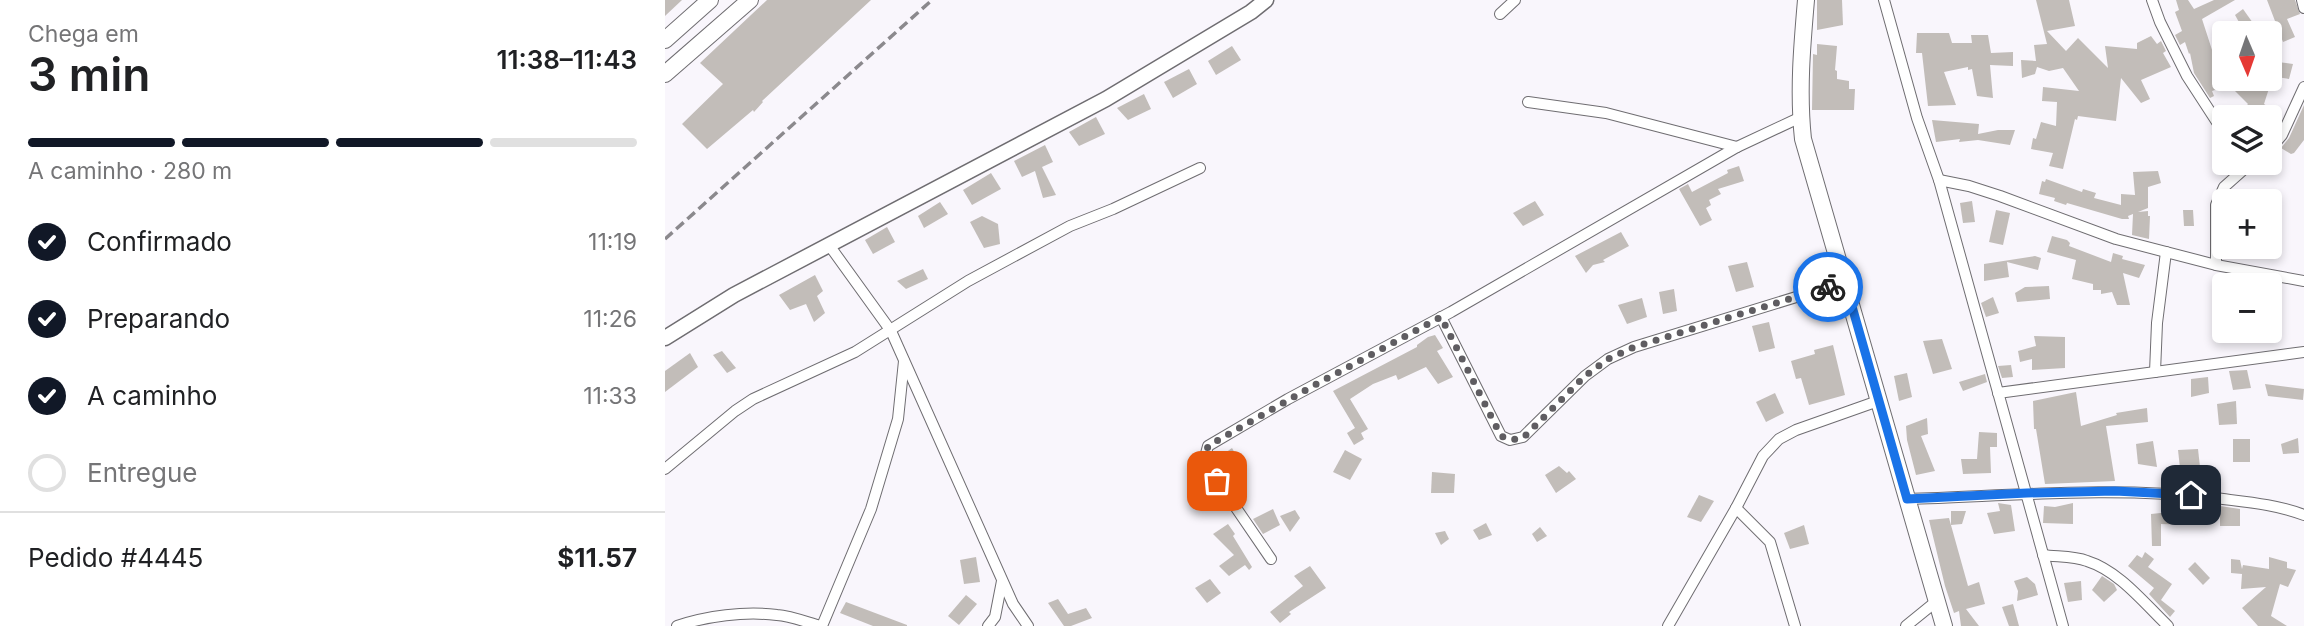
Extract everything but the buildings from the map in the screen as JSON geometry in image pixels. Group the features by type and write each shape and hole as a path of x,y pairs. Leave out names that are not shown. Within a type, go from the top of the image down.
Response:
{"main road":[{"path":"665,40 710,0"},
{"path":"665,74 750,0"},
{"path":"1806,0 1801,56 1801,117 1809,163 1944,626"},
{"path":"688,19 705,38"}],"street":[{"path":"665,338 734,295 1106,99 1251,12 1266,0"},
{"path":"1500,14 1515,0"},
{"path":"1884,0 1917,118 1939,180 2063,626"},
{"path":"2152,0 2187,75 2212,114"},
{"path":"2302,0 2304,8"},
{"path":"2282,135 2304,87"},
{"path":"1528,102 1606,113 1737,147"},
{"path":"1271,559 1204,461 1208,446 1441,317 1737,147 1801,117"},
{"path":"665,469 753,399 855,352 968,281 1070,226 1200,168"},
{"path":"2216,265 2216,205 2224,187 2238,175"},
{"path":"1939,180 2000,195 2116,239 2216,265 2304,281"},
{"path":"829,245 891,331 1013,604 1028,626"},
{"path":"2155,372 2160,291 2166,252"},
{"path":"1441,317 1501,436 1510,440 1523,438 1585,376 1608,359 1634,347 1845,282"},
{"path":"1998,393 2304,352"},
{"path":"677,626 720,616 761,614 778,615 821,626 871,509 898,419 905,361"},
{"path":"1668,626 1763,456 1779,439 1795,430 1878,401"},
{"path":"1907,499 2115,491 2191,495 2279,506 2304,514"},
{"path":"1736,508 1770,542 1795,626"},
{"path":"2043,555 2084,559 2102,567 2168,626"},
{"path":"988,626 995,617 1003,581"},
{"path":"1906,626 1938,600"}],"railway":[{"path":"665,239 932,0"}],"way so far":[{"path":"1217,481 1204,461 1208,446 1386,345 1441,317 1501,436 1510,440 1523,438 1585,376 1608,359 1634,347 1828,287"}],"route":[{"path":"1828,287 1845,282 1907,499 2115,491 2191,495"}]}
